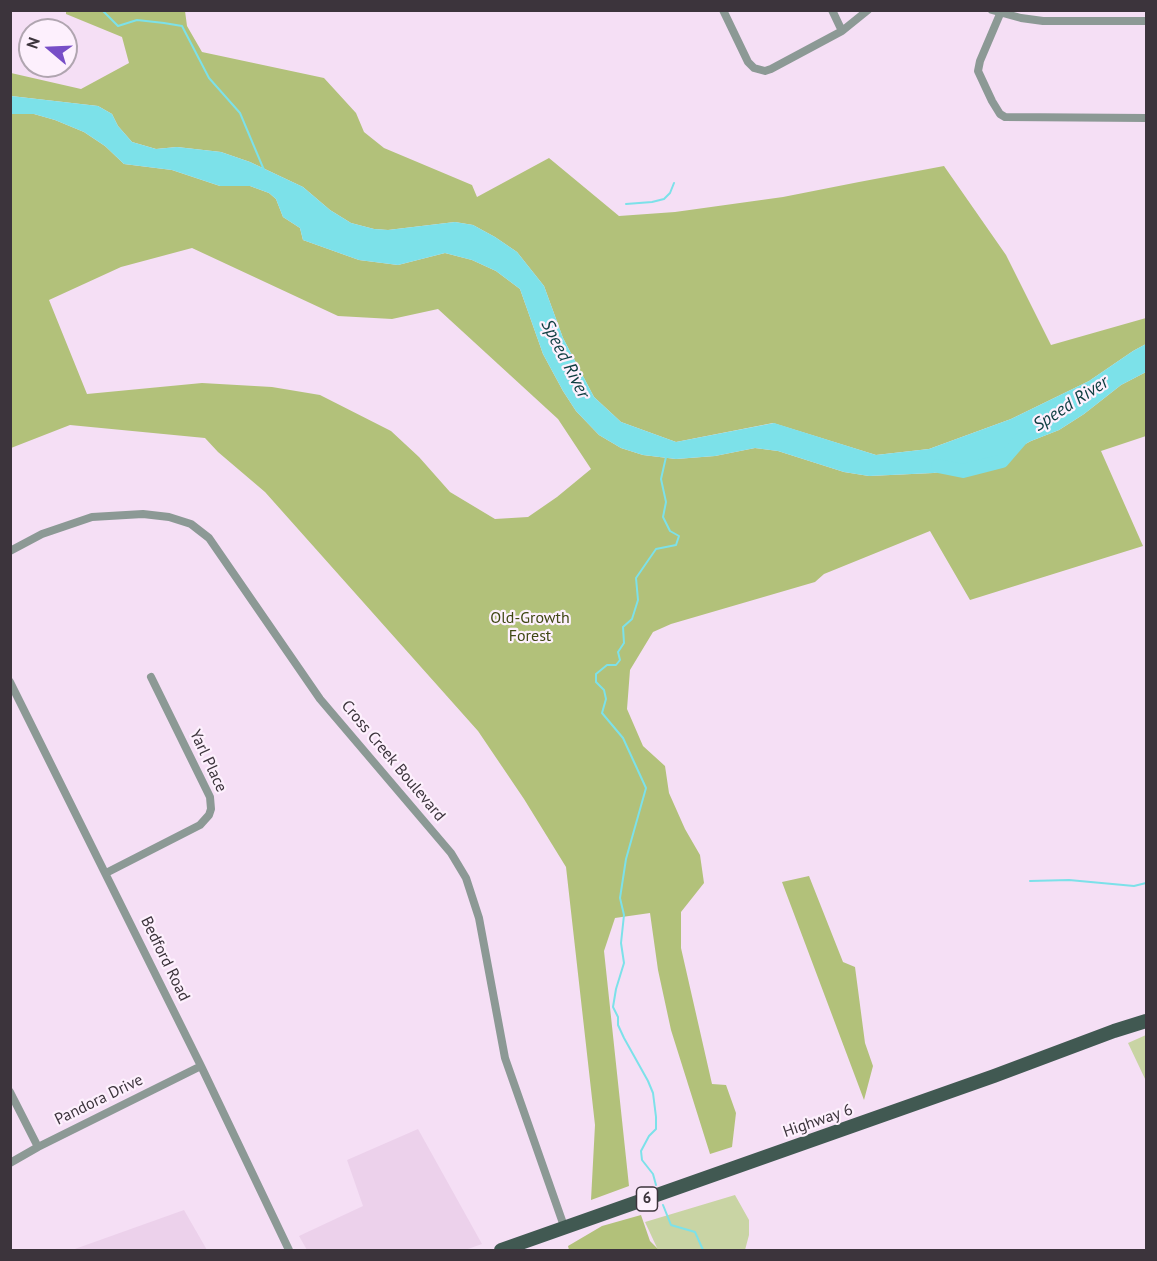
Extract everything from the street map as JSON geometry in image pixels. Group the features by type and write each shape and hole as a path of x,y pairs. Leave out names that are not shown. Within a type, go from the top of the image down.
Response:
{"main road":[{"name":"Highway 6","path":"501,1251 1146,1021"}],"street":[{"path":"723,10 748,62 761,71 771,69 842,31 867,10"},
{"path":"832,10 842,31"},
{"path":"1146,21 1043,21 996,12 978,71 992,101 1000,114 1005,117 1146,118"},
{"name":"Cross Creek Boulevard","path":"10,551 42,534 92,517 144,514 169,517 191,524 209,538 320,699 451,853 466,878 478,918 505,1058 565,1228"},
{"name":"Yarl Place","path":"106,873 200,825 211,809 210,797 151,677"},
{"name":"Bedford Road","path":"10,682 201,1066 289,1251"},
{"name":"Pandora Drive","path":"10,1163 201,1066"},
{"path":"10,1092 38,1147"}],"shaded area":[{"path":"418,1129 482,1244 465,1250 307,1250 299,1236 363,1206 347,1160"},
{"path":"184,1210 207,1250 72,1250"}],"green space":[{"path":"66,11 185,11 187,26 202,52 324,78 356,113 364,132 384,148 472,185 477,197 549,158 619,216 675,212 783,197 944,166 1006,255 1051,345 1146,318 1146,344 1089,381 1011,419 929,449 876,455 773,423 676,442 621,422 594,397 563,338 544,286 517,252 473,225 455,222 388,230 351,223 330,210 303,187 250,162 221,152 177,147 156,149 132,142 118,126 112,114 98,106 11,96 11,73 18,75 18,78 33,78 81,89 129,63 122,37 66,14"},
{"name":"Old-Growth Forest","path":"11,114 34,114 84,132 105,146 124,164 172,170 220,186 250,186 269,193 276,199 283,217 300,228 303,240 359,260 398,265 445,253 472,260 496,271 520,289 543,354 576,411 599,435 621,448 643,455 676,459 715,456 755,448 778,451 844,472 869,476 933,473 986,465 1031,441 1059,430 1121,385 1146,372 1146,436 1101,451 1143,546 970,600 930,531 824,574 815,582 671,624 653,632 630,670 627,709 643,746 665,766 669,793 700,855 704,883 681,912 681,948 712,1084 726,1085 736,1113 732,1147 710,1154 671,1030 658,970 650,913 615,918 604,951 629,1186 591,1200 595,1125 566,867 478,731 265,492 205,438 70,425 11,448","holes":["192,248 338,316 392,319 438,309 558,419 591,469 528,517 495,519 450,492 419,457 391,431 320,395 272,387 202,383 87,394 49,300 121,267"]},
{"path":"809,876 843,962 855,967 865,1043 873,1066 864,1100 782,882"},
{"path":"1146,1035 1146,1081 1128,1043"},
{"path":"735,1195 749,1220 749,1235 745,1250 658,1250 645,1222"},
{"path":"641,1215 650,1241 659,1250 569,1250 568,1246 602,1226"}],"water":[{"path":"11,96 98,106 112,114 118,126 132,142 156,149 177,147 221,152 250,162 303,187 330,210 351,223 388,230 455,222 473,225 517,252 544,286 563,338 594,397 621,422 676,442 774,423 876,455 929,449 1011,419 1089,381 1146,344 1146,372 1121,385 1059,430 1031,441 986,465 933,473 869,476 844,472 778,451 755,448 715,456 676,459 643,455 621,448 599,435 576,411 543,354 520,289 496,271 472,260 445,253 398,265 359,260 303,240 300,228 283,217 276,199 269,193 250,186 220,186 172,170 124,164 105,146 84,132 34,114 11,114"}],"waterway":[{"path":"102,10 118,26 137,20 182,26 209,78 240,113 264,170"},
{"path":"626,204 664,199 670,193 674,183"},
{"name":"Speed River","path":"938,466 963,471 1002,461 1021,439"},
{"path":"656,1185 653,1174 642,1160 641,1151 649,1136 656,1129 653,1093 624,1038 613,1007 624,963 621,943 624,915 620,898 626,859 646,788 623,738 602,713 606,699 604,690 596,682 596,674 607,665 616,665 620,660 618,652 624,643 623,627 632,619 638,600 636,578 656,549 676,545 679,536 670,531 663,517 666,502 661,479 666,457"},
{"path":"1030,881 1069,880 1134,886 1146,883"},
{"path":"663,1205 671,1225 695,1232 703,1250"}]}
